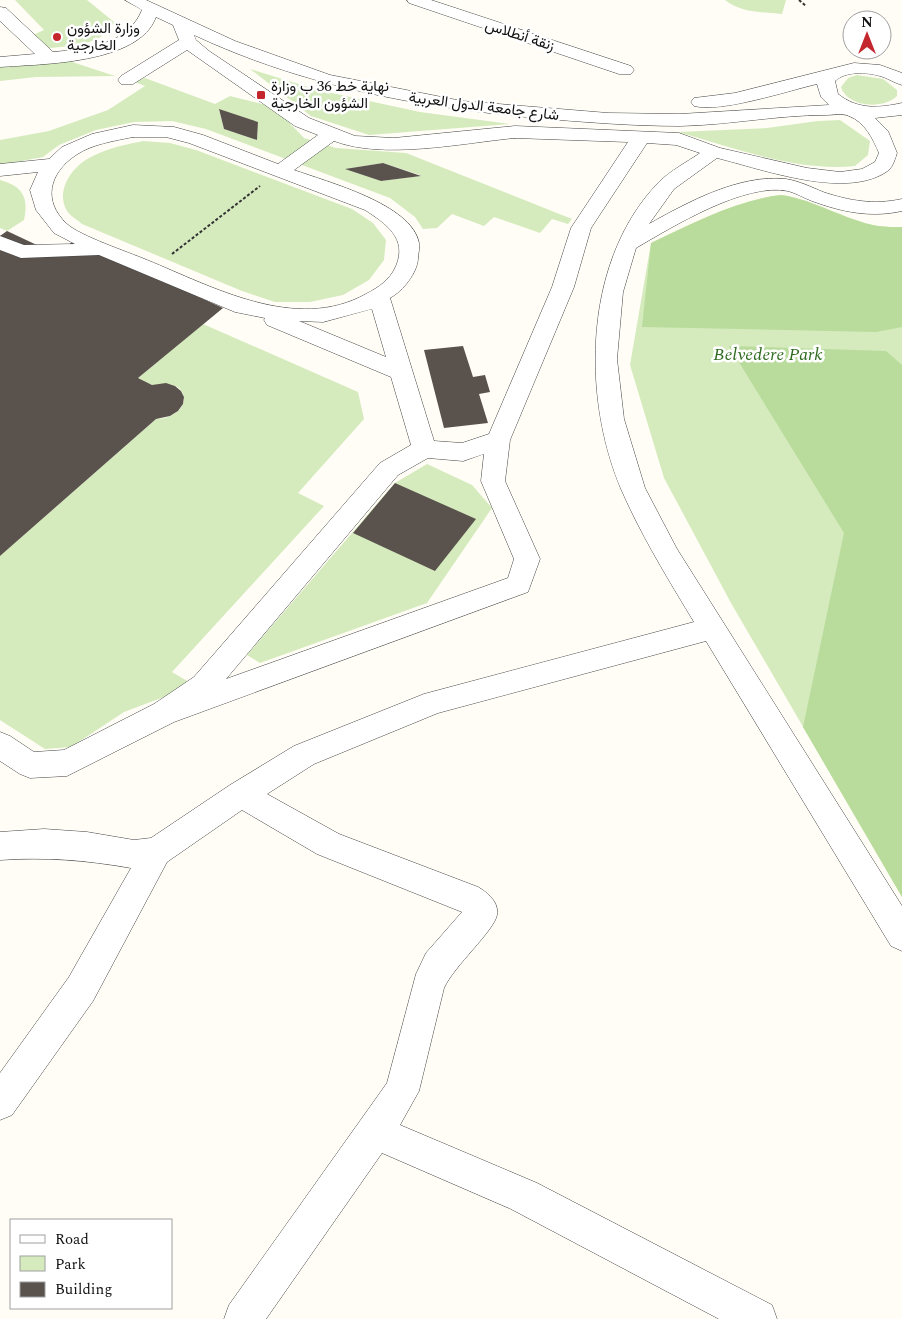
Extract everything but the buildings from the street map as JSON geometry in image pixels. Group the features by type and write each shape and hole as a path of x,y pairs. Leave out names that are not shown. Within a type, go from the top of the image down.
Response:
{"street":[{"name":"شارع جامعة الدول العربية","path":"133,0 151,10 272,62 325,79 387,93 462,106 561,116 680,120 810,110 853,110 882,113 901,109"},
{"path":"170,0 216,20"},
{"name":"زنقة أنطلاس","path":"415,0 625,70"},
{"path":"0,62 109,48 135,34 144,26 151,10"},
{"path":"0,12 48,57"},
{"path":"182,23 188,42 203,56 284,110 331,134 352,141 394,144 499,132 679,139 714,152 807,174 840,178 867,174 883,165 888,154 880,132 853,110"},
{"path":"127,80 188,42"},
{"name":"شارع جامعة الدول العربية","path":"366,71 400,80 466,91 547,100 616,104 683,104 726,99 831,76 846,69 877,70 902,65"},
{"name":"شارع جامعة الدول العربية","path":"877,70 902,80"},
{"name":"شارع جامعة الدول العربية","path":"831,76 826,82 826,90 831,97 853,110"},
{"path":"901,109 901,136"},
{"path":"243,307 284,314 323,315 361,306 390,288 407,266 409,243 397,222 372,206 196,139 167,131 133,131 99,138 69,151 49,169 40,190 46,210 60,229 102,249 153,268 243,307 401,372"},
{"path":"280,170 331,134"},
{"path":"0,745 30,765 68,763 164,714 519,585 527,559 493,481 498,440 563,287 581,228 613,176 642,137"},
{"path":"714,152 667,185 643,216 627,245 612,292 606,358 612,418 633,488 667,555 902,935"},
{"path":"0,170 55,164"},
{"path":"627,245 670,220 704,204 761,185 786,185 852,208 878,210 902,205"},
{"path":"0,242 21,252 102,249"},
{"path":"379,296 424,449"},
{"path":"164,714 204,685 389,469 424,449 463,452 498,440"},
{"path":"0,1103 81,989 156,852 241,794 304,755 434,702 713,628"},
{"path":"241,794 328,844 467,898 479,905 480,914 438,964 428,986 402,1091 243,1319"},
{"path":"0,846 44,843 134,854 156,852"},
{"path":"375,1132 524,1196 758,1319"}],"path":[{"path":"799,0 806,6"},
{"path":"153,268 280,170"}],"green space":[{"path":"15,0 87,0 114,22 109,30 95,40 77,45 49,48 33,35 44,30"},
{"path":"725,0 786,0 782,14 745,10"},
{"path":"63,59 115,76 36,77 0,81 0,67"},
{"path":"250,69 318,90 420,112 510,124 369,135 311,116"},
{"path":"857,75 883,79 897,90 897,96 875,105 850,99 841,87 848,78"},
{"path":"145,78 215,104 230,96 274,107 304,138 336,148 406,153 572,219 568,224 552,219 540,233 494,217 484,226 452,214 437,228 423,229 415,217 390,198 206,129 172,121 134,122 96,130 59,145 43,157 0,165 0,140 49,131 108,110 145,86 135,82","holes":["219,110 258,122 257,140 224,129","383,163 420,175 420,176 381,181 346,169"]},
{"path":"840,120 870,141 868,155 855,166 833,167 788,162 678,132 767,128"},
{"path":"143,141 170,143 196,150 352,209 373,223 386,240 384,260 369,280 343,295 310,302 275,302 242,291 82,224 70,215 64,205 63,191 71,174 78,166 87,159 109,149"},
{"path":"0,180 8,182 19,189 25,205 24,220 7,231 0,228"},
{"name":"Belvedere Park","path":"781,195 806,201 866,223 902,227 902,897 731,603 664,478 630,365 651,243 731,207"},
{"path":"781,195 806,201 866,223 902,227 902,327 876,332 642,327 651,243 731,207"},
{"path":"203,324 358,392 364,419 298,493 324,506 172,672 189,682 177,692 124,712 71,747 45,749 0,720 0,556 156,419 169,417 180,409 184,398 177,387 173,385 152,385 138,378"},
{"path":"729,346 886,351 902,365 902,897 803,727 844,533"},
{"path":"427,464 472,485 492,508 427,603 260,663 247,655 395,483"}],"place":[{"name":"وزارة الشؤون الخارجية","path":"57,37"},
{"name":"نهاية خط 36 ب وزارة الشؤون الخارجية","path":"261,95"}]}
